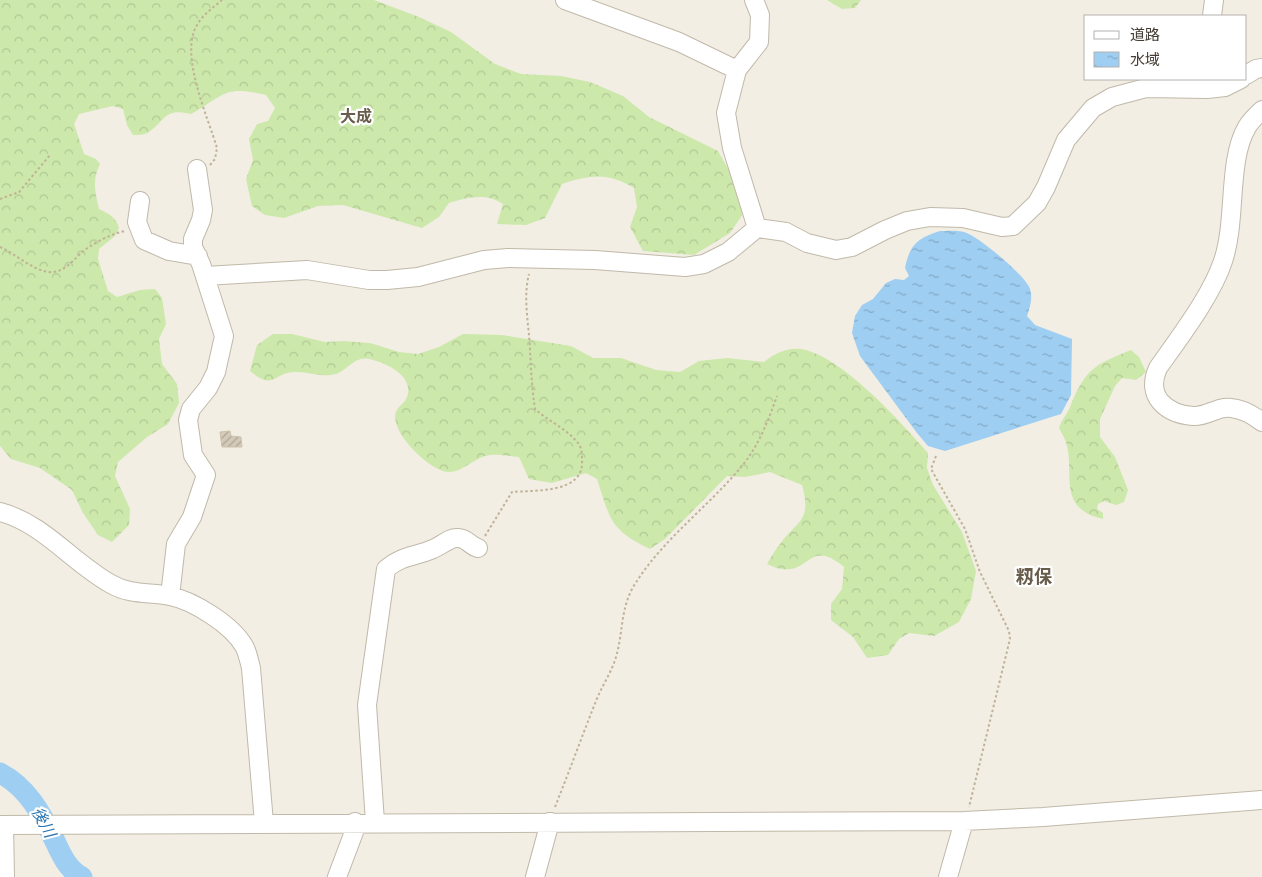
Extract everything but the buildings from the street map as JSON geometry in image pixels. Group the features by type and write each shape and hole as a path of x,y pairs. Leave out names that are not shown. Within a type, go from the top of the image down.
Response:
{"street":[{"path":"565,0 679,42 737,70"},
{"path":"754,0 760,15 761,32 758,42 737,70 728,98 727,124 743,187 757,228"},
{"path":"1212,15 1214,0"},
{"path":"1247,74 1262,68"},
{"path":"205,276 307,270 370,280 387,280 418,277 484,260 533,259 595,260 685,267 704,264 728,252 757,228 786,232 807,243 836,250 852,247 884,230 907,221 930,217 963,218 1002,227 1013,226 1037,203 1066,140 1093,108 1112,97 1131,91 1191,83 1207,90 1225,87 1238,80"},
{"path":"1262,110 1248,125 1240,145 1233,188 1232,220 1222,263 1206,294 1158,368 1152,379 1152,389 1166,406 1179,412 1194,416 1230,407 1240,410 1262,422"},
{"path":"170,596 176,544 192,517 206,475 193,455 188,420 191,409 208,388 216,372 223,348 224,336 193,239 203,210 197,169"},
{"path":"140,201 137,214 140,233 150,243 169,251 198,256"},
{"path":"0,512 32,526 110,584 129,592 170,596 197,606 237,636 245,648 251,668 264,823"},
{"path":"375,822 367,705 386,569 397,559 433,549 455,537 464,539 471,546 478,548"},
{"path":"5,877 2,825 355,822 964,821 1062,816 1262,800"},
{"path":"948,877 964,821"},
{"path":"337,877 355,822"},
{"path":"535,877 550,822"}],"path":[{"path":"197,169 208,167 216,159 218,148 195,77 192,40 200,20 222,0"},
{"path":"0,199 18,192 50,155"},
{"path":"0,248 37,268 48,272 59,271 85,250 114,234 125,231 140,233"},
{"path":"478,548 512,492 556,488 569,484 577,479 582,465 582,451 578,443 535,409 531,387 527,306 527,283 533,259"},
{"path":"550,822 596,700 613,664 620,642 623,609 634,585 664,545 743,465 764,433 777,396"},
{"path":"936,456 930,469 965,529 980,572 1010,631 1010,639 964,821"}],"green space":[{"path":"0,0 374,0 419,17 451,32 495,64 521,74 561,76 590,82 623,96 649,117 718,151 730,172 743,214 730,233 694,255 643,251 630,227 637,207 634,188 607,177 590,177 562,184 545,218 526,225 497,224 503,204 483,197 463,199 449,203 439,217 422,228 343,205 318,206 284,218 265,215 252,206 246,179 253,160 249,139 257,124 268,121 275,108 266,95 241,91 226,93 191,114 176,112 171,114 149,132 141,135 133,135 127,125 123,109 113,106 79,114 74,124 84,154 96,159 100,164 95,181 95,192 99,209 114,218 119,228 115,236 99,249 98,259 108,291 117,297 140,290 155,289 162,298 166,324 159,339 162,364 177,384 179,403 168,424 147,437 118,462 115,476 130,509 129,525 112,542 98,535 83,513 72,490 40,468 11,459 0,446"},
{"path":"827,0 861,0 855,8 842,9"},
{"path":"273,334 292,334 325,342 370,343 399,352 418,354 439,347 463,334 502,335 571,346 593,358 621,358 656,370 680,372 699,361 727,358 764,362 783,351 794,349 806,350 822,356 838,366 872,394 928,453 927,468 933,485 962,532 976,571 971,599 959,622 934,636 909,633 899,639 888,655 867,658 853,637 831,620 831,604 842,589 844,567 833,559 824,556 817,556 791,569 780,569 767,564 776,549 802,519 805,497 802,485 770,472 745,477 727,476 665,539 650,549 627,536 613,522 597,479 586,473 552,483 529,479 519,457 502,455 485,456 460,470 449,472 428,463 405,441 396,424 395,416 398,408 407,397 407,383 397,371 383,363 369,359 359,360 340,372 331,375 294,372 269,380 258,377 250,371 257,345"},
{"path":"1131,350 1139,357 1146,372 1136,380 1122,378 1115,386 1100,419 1100,437 1115,457 1128,490 1124,502 1116,505 1104,501 1098,504 1097,509 1103,513 1103,519 1087,513 1073,499 1069,455 1065,439 1059,428 1075,395 1092,370 1108,360"}],"water":[{"path":"940,231 964,232 979,240 1000,257 1020,275 1030,289 1031,299 1027,316 1035,325 1072,339 1071,395 1061,414 945,451 928,446 917,433 860,356 852,333 855,316 862,305 873,299 886,283 895,279 904,280 909,276 905,268 912,248 921,239"}],"waterway":[{"name":"後川","path":"0,773 26,793 44,820 65,861 72,870 82,877"}],"district":[{"name":"大成","path":"356,116"},
{"name":"籾保","path":"1034,577"}]}
